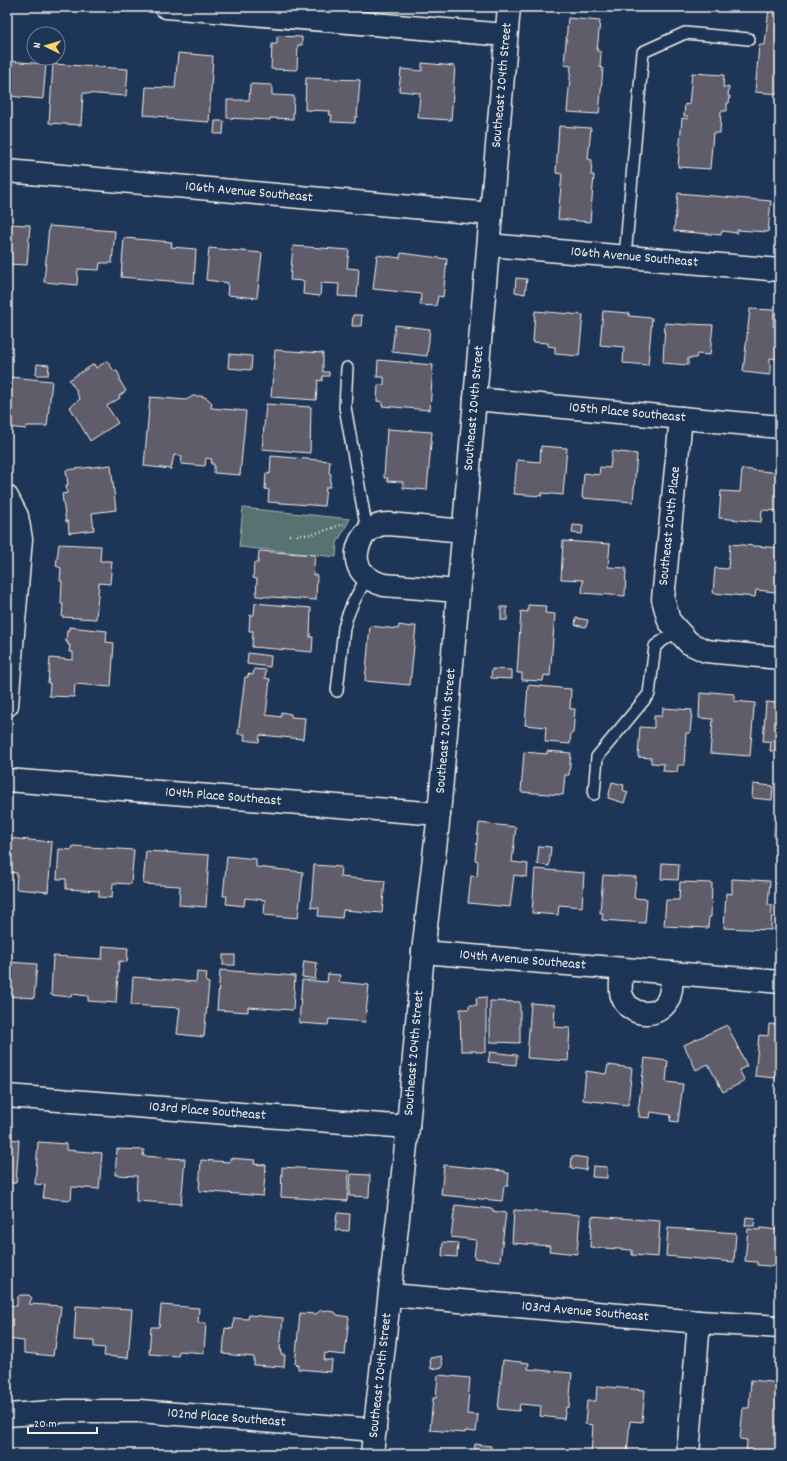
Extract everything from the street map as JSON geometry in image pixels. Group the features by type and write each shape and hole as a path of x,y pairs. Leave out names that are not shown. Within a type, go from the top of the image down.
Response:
{"street":[{"path":"166,7 506,35"},
{"name":"Southeast 204th Street","path":"372,1454 391,1295 408,1127 423,952 439,814 509,7"},
{"name":"106th Avenue Southeast","path":"7,171 491,214"},
{"name":"106th Avenue Southeast","path":"489,245 780,270"},
{"name":"105th Place Southeast","path":"475,399 780,427"},
{"name":"Southeast 204th Place","path":"681,418 663,600 669,621 689,643 706,651 780,658"},
{"path":"7,497 17,516 21,539 7,705"},
{"path":"458,591 384,585 373,582 364,574 358,564 357,552 360,541 366,533 377,526 389,524 464,532"},
{"name":"104th Place Southeast","path":"7,780 439,814"},
{"name":"104th Avenue Southeast","path":"423,952 780,982"},
{"path":"622,968 622,996 627,1005 635,1011 644,1014 654,1012 662,1008 668,1000 671,990 672,973"},
{"name":"103rd Place Southeast","path":"7,1096 408,1127"},
{"name":"103rd Avenue Southeast","path":"391,1295 699,1322 780,1327"},
{"path":"688,1454 699,1322"},
{"name":"102nd Place Southeast","path":"7,1415 67,1411 139,1411 375,1430"}],"lane":[{"path":"625,257 643,52 685,33 749,38"},
{"path":"347,368 345,407 366,533"},
{"path":"337,691 346,618 353,602 368,577"},
{"path":"594,794 597,757 649,694 655,646 678,630"}],"path":[{"path":"289,535 307,536 343,524 366,533"}],"green space":[{"path":"243,508 350,519 337,543 336,557 239,547"}],"building":[{"path":"586,7 632,7 632,11"},
{"path":"769,7 780,7 780,94 755,92 759,45 765,45"},
{"path":"568,18 600,21 597,51 601,52 600,67 603,68 599,114 567,112 571,66 564,65"},
{"path":"277,36 302,37 302,45 298,45 297,70 271,69 272,44 277,44"},
{"path":"178,53 213,56 209,122 167,119 167,117 144,115 146,87 175,88"},
{"path":"7,61 26,62 26,66 46,66 43,99 7,96"},
{"path":"422,63 455,66 451,120 418,118 420,93 399,91 401,69 422,71"},
{"path":"66,65 128,69 126,96 83,93 81,125 49,123 53,66"},
{"path":"692,73 724,75 723,87 729,87 728,96 730,96 729,103 727,103 727,111 721,111 720,133 713,133 710,169 678,167 682,118 688,119 688,116 684,116 685,104 689,105"},
{"path":"306,78 360,80 357,117 355,117 355,123 331,122 332,115 329,115 330,111 305,110"},
{"path":"250,84 272,85 272,95 294,96 293,119 270,118 270,120 227,118 227,100 249,100"},
{"path":"215,121 224,121 223,134 214,134"},
{"path":"559,126 591,128 588,159 592,160 591,175 594,175 590,222 558,219 562,174 556,173"},
{"path":"678,193 771,201 768,232 737,230 737,233 722,231 721,235 674,231"},
{"path":"7,224 30,225 27,265 7,264"},
{"path":"49,226 115,231 112,263 100,263 99,270 78,269 77,285 44,282"},
{"path":"124,238 172,242 171,247 196,249 194,283 121,277"},
{"path":"293,246 349,250 347,268 359,269 357,297 338,296 339,284 321,283 320,296 303,294 304,281 290,280"},
{"path":"209,248 262,253 257,298 227,295 228,283 206,280"},
{"path":"401,253 447,259 443,297 438,296 436,306 420,305 421,294 373,289 377,255 400,258"},
{"path":"516,278 527,279 525,294 515,292"},
{"path":"750,309 774,310 773,326 780,326 780,359 770,358 770,375 743,372"},
{"path":"535,311 583,315 579,356 555,354 555,347 548,346 548,343 533,342"},
{"path":"603,311 629,313 629,316 652,318 648,365 623,363 624,347 600,345"},
{"path":"353,315 362,315 361,326 352,326"},
{"path":"665,323 713,325 710,355 697,354 696,358 688,358 688,365 663,363"},
{"path":"395,325 430,329 427,356 392,352"},
{"path":"275,350 323,353 323,372 329,372 329,376 323,376 322,381 318,380 316,400 271,397"},
{"path":"229,354 252,356 251,370 228,368"},
{"path":"378,360 433,365 430,410 382,406 382,402 377,401 378,385 384,385 384,377 377,377"},
{"path":"107,361 114,371 117,371 120,381 126,391 119,396 120,398 107,406 118,423 90,441 70,407 80,399 76,392 77,391 69,380 94,364 96,368"},
{"path":"37,364 49,365 48,375 36,375"},
{"path":"10,377 52,381 47,426 27,426 26,429 7,427"},
{"path":"193,396 207,398 212,403 211,408 246,411 240,475 214,473 214,464 211,464 212,459 206,458 205,466 181,464 182,456 174,455 171,469 144,466 150,397 186,400"},
{"path":"266,404 311,407 310,453 262,449"},
{"path":"387,429 432,432 427,490 403,488 403,482 387,481 388,478 384,478"},
{"path":"541,446 567,448 563,495 542,493 542,496 514,494 517,460 540,462"},
{"path":"612,451 637,454 633,502 582,498 584,473 599,475 600,467 610,468"},
{"path":"271,456 330,461 330,487 326,487 324,506 268,502 269,490 265,489 266,473 270,474"},
{"path":"111,465 116,510 92,513 94,530 69,533 62,494 67,493 66,485 68,485 66,470"},
{"path":"742,469 780,473 780,511 762,510 761,522 719,518 721,491 740,492"},
{"path":"573,525 583,526 582,534 572,533"},
{"path":"563,541 610,544 608,567 626,568 625,596 582,593 583,580 561,579"},
{"path":"59,544 101,546 100,561 112,561 110,584 99,583 96,619 62,617 62,581 60,581 61,568 56,566"},
{"path":"730,544 780,548 779,580 777,580 776,592 756,590 755,597 713,593 715,568 728,569"},
{"path":"259,551 315,555 313,575 317,575 316,600 256,596 257,579 253,578 254,563 258,563"},
{"path":"255,603 311,608 310,637 313,637 312,652 252,647 253,631 249,631 250,615 254,615"},
{"path":"528,605 546,606 545,613 555,614 550,676 544,675 543,681 522,680 522,673 517,673 521,611 528,612"},
{"path":"501,607 507,607 507,620 501,620"},
{"path":"576,618 588,620 586,627 575,625"},
{"path":"399,625 411,627 416,626 410,685 365,681 370,626 398,629"},
{"path":"69,627 107,631 106,642 114,643 111,687 75,684 74,697 49,696 50,683 48,683 50,658 73,660 73,652 69,652 70,645 66,642 67,630 69,630"},
{"path":"248,653 271,656 270,667 247,664"},
{"path":"254,669 266,670 265,678 270,679 266,715 281,717 281,712 291,714 291,717 305,718 303,739 260,735 259,742 244,740 245,734 238,734 245,677 248,677 248,674 253,675"},
{"path":"492,669 512,670 512,679 491,678"},
{"path":"528,685 571,689 570,709 575,709 573,733 571,733 570,744 545,742 546,727 525,725"},
{"path":"711,692 734,694 734,701 755,703 750,756 710,753 713,719 699,718 700,693 711,694"},
{"path":"766,702 780,703 780,742 763,741"},
{"path":"663,708 692,710 690,733 686,733 684,765 678,765 677,772 663,771 664,764 651,763 651,758 638,757 640,727 654,728 654,716 662,716"},
{"path":"771,741 779,742 779,751 770,751"},
{"path":"547,751 571,753 569,775 565,775 563,795 521,792 524,752 547,754"},
{"path":"612,782 624,785 623,790 628,792 624,803 608,798"},
{"path":"753,784 773,786 772,800 752,798"},
{"path":"479,823 516,827 512,862 528,864 527,877 514,875 510,907 468,903 471,876 477,877 478,861 475,860"},
{"path":"775,826 780,827 780,836 774,835"},
{"path":"7,838 52,842 48,892 16,889 17,873 7,872"},
{"path":"73,846 134,850 131,884 113,883 112,898 99,897 99,891 66,889 66,879 57,879 59,849 72,850"},
{"path":"539,846 551,847 549,866 537,864"},
{"path":"146,851 209,855 206,907 179,905 180,886 143,884"},
{"path":"227,856 256,859 256,867 303,872 298,918 264,915 265,900 245,898 244,906 226,904 227,896 223,896"},
{"path":"662,863 679,864 678,880 661,879"},
{"path":"314,865 341,867 340,877 385,881 382,913 343,910 342,918 318,916 319,908 311,907"},
{"path":"535,869 584,873 582,907 559,905 558,915 532,913"},
{"path":"603,875 636,877 634,898 647,899 645,923 602,920 603,913 600,913"},
{"path":"732,879 770,881 768,905 772,905 771,930 724,928 726,893 732,894"},
{"path":"680,882 712,883 711,917 709,917 708,928 664,926 666,900 679,900"},
{"path":"103,946 128,948 127,962 119,961 116,1003 88,1001 88,996 72,994 71,997 51,995 53,956 102,959"},
{"path":"223,955 235,955 235,965 223,965"},
{"path":"304,961 317,963 315,979 302,977"},
{"path":"7,962 37,964 34,998 7,996"},
{"path":"220,970 295,976 293,1010 248,1007 248,1012 217,1010"},
{"path":"197,972 207,973 206,982 209,983 204,1037 177,1034 180,1008 131,1005 133,977 196,982"},
{"path":"328,974 340,975 339,982 369,985 365,1022 329,1019 328,1025 299,1023 302,980 327,982"},
{"path":"486,997 486,1052 461,1051 460,1009 469,1009 469,1005 477,1005 476,998"},
{"path":"490,1001 520,1002 520,1043 490,1042"},
{"path":"531,1003 555,1005 554,1027 570,1028 568,1061 527,1058"},
{"path":"769,1024 780,1025 780,1064 778,1063 776,1078 755,1076 759,1035 768,1036"},
{"path":"727,1025 747,1066 739,1070 745,1081 723,1092 708,1064 696,1070 684,1045"},
{"path":"490,1052 517,1055 516,1065 488,1062"},
{"path":"645,1058 668,1061 666,1082 683,1084 678,1122 670,1121 671,1115 651,1112 650,1118 639,1117 638,1111"},
{"path":"608,1065 632,1068 628,1105 583,1100 586,1071 606,1074"},
{"path":"7,1139 19,1140 16,1183 7,1183"},
{"path":"38,1142 66,1144 66,1150 102,1153 99,1189 72,1187 71,1200 43,1198 45,1185 35,1184"},
{"path":"117,1149 144,1150 143,1156 185,1159 181,1204 136,1201 137,1176 115,1175"},
{"path":"572,1156 587,1158 586,1170 571,1168"},
{"path":"230,1158 255,1160 254,1164 266,1165 263,1196 199,1191 201,1160 230,1162"},
{"path":"444,1165 505,1171 505,1173 509,1173 508,1186 504,1186 502,1201 441,1195"},
{"path":"593,1166 607,1167 607,1178 592,1177"},
{"path":"282,1167 349,1171 347,1201 281,1197"},
{"path":"351,1174 370,1175 369,1197 349,1196"},
{"path":"455,1205 493,1209 493,1211 506,1213 500,1261 474,1258 476,1240 451,1237"},
{"path":"514,1210 580,1215 577,1254 549,1251 550,1246 512,1243"},
{"path":"337,1213 350,1214 349,1231 335,1230"},
{"path":"592,1216 660,1221 658,1257 632,1255 632,1250 590,1247"},
{"path":"746,1217 755,1218 754,1226 745,1226"},
{"path":"668,1228 736,1233 734,1262 666,1256"},
{"path":"760,1228 780,1230 780,1267 757,1265 757,1262 745,1261 748,1229 760,1230"},
{"path":"443,1242 458,1243 457,1257 442,1256"},
{"path":"20,1295 29,1295 32,1298 29,1304 61,1306 58,1333 53,1356 24,1353 24,1341 7,1339 7,1305 17,1306 17,1298"},
{"path":"161,1305 199,1308 198,1323 206,1323 204,1353 179,1351 178,1356 149,1354 151,1327 159,1327"},
{"path":"76,1306 132,1309 128,1358 104,1356 105,1348 94,1347 94,1341 74,1340"},
{"path":"321,1310 335,1312 337,1315 349,1317 345,1355 325,1353 324,1360 332,1360 331,1372 298,1369 298,1365 295,1364 300,1313 316,1314"},
{"path":"249,1315 283,1318 280,1350 282,1350 281,1355 285,1355 284,1367 254,1365 254,1357 223,1354 225,1328 233,1329 234,1318 248,1319"},
{"path":"441,1356 443,1367 431,1369 430,1358"},
{"path":"503,1360 529,1363 528,1369 572,1373 569,1407 566,1407 564,1419 540,1416 541,1406 520,1404 519,1411 498,1409"},
{"path":"438,1375 470,1378 467,1414 478,1415 476,1432 465,1431 465,1433 430,1430 433,1398 436,1398"},
{"path":"751,1380 780,1383 780,1419 777,1454 746,1454 747,1440 740,1439 743,1408 749,1408"},
{"path":"597,1386 645,1390 642,1422 630,1421 627,1454 591,1454 593,1425 585,1424 587,1401 596,1401"},
{"path":"475,1444 491,1446 490,1454 474,1454"}]}
